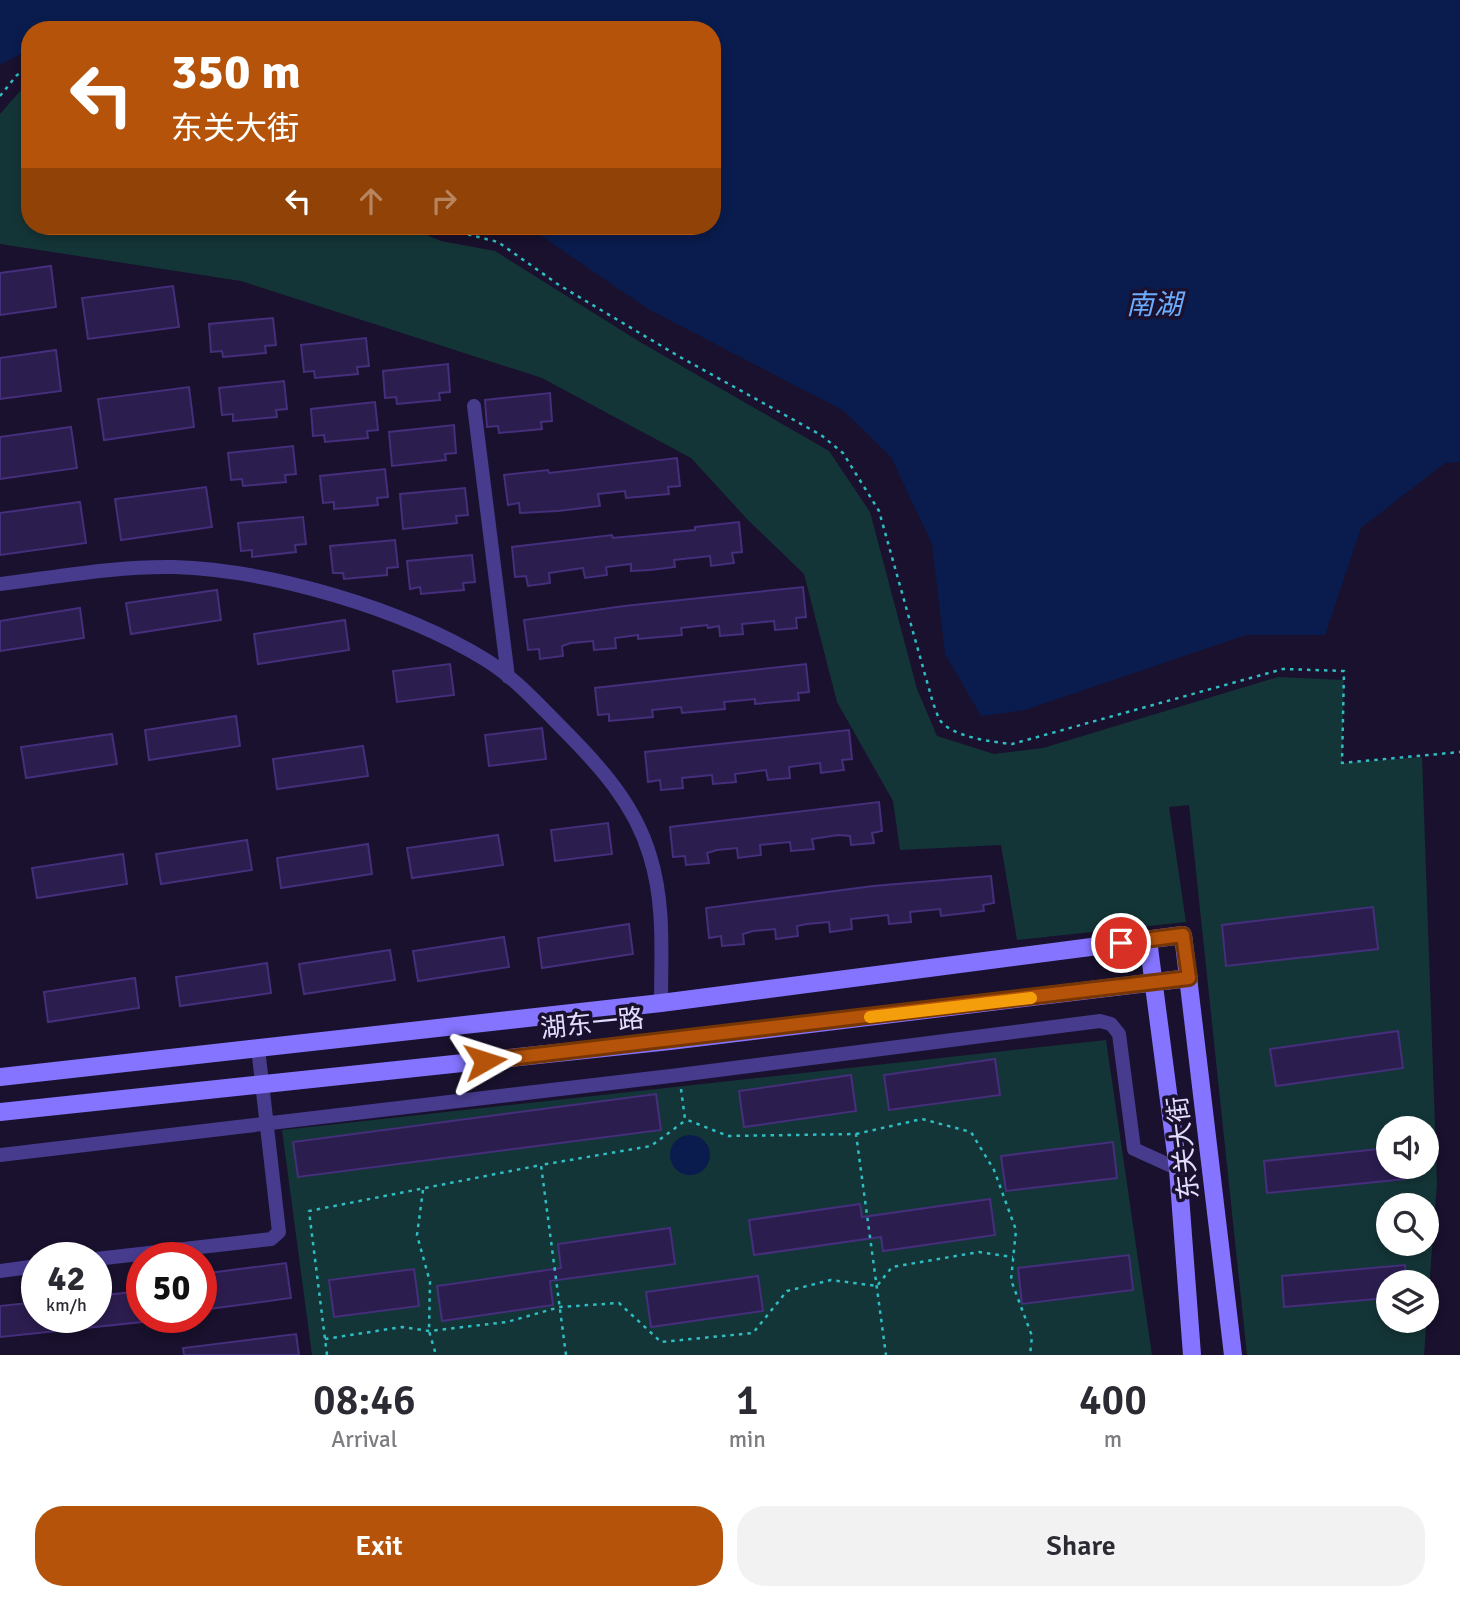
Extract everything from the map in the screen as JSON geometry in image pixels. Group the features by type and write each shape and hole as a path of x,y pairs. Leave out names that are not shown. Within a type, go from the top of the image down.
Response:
{"main road":[{"name":"湖东一路","path":"0,1077 661,1003 1183,935"},
{"name":"东关大街","path":"1183,935 1233,1355"},
{"name":"东关大街","path":"1148,940 1178,1169 1192,1355"},
{"name":"湖东一路","path":"0,1112 670,1041 1189,978"}],"street":[{"path":"474,406 508,677"},
{"path":"0,584 117,569 212,569 302,587 403,618 469,650 524,690 607,775 631,813 650,855 662,913 661,1003"},
{"path":"0,1155 679,1075 1100,1021 1111,1024 1119,1034 1134,1149 1178,1169"},
{"path":"112,1257 271,1239 279,1232 258,1048"},
{"path":"0,1271 21,1268"}],"path":[{"path":"0,96 21,73"},
{"path":"470,235 498,242 559,285 680,357 821,435 843,453 879,511 933,703 940,721 955,730 984,741 1012,744 1283,669 1344,671 1342,763 1460,752"},
{"path":"679,1075 686,1120"},
{"path":"686,1120 728,1136 856,1134 922,1119 971,1132 994,1170 1016,1230 1011,1280 1032,1336 1030,1355"},
{"path":"327,1355 309,1211 651,1146 686,1120"},
{"path":"856,1134 886,1355"},
{"path":"541,1165 566,1355"},
{"path":"423,1188 417,1235 430,1282 429,1331 436,1355"},
{"path":"877,1286 892,1268 979,1252 1013,1257"},
{"path":"325,1339 402,1326 429,1331 507,1322 560,1307 619,1303 661,1342 753,1333 787,1291 831,1280 877,1286"}],"green space":[{"path":"21,90 21,235 427,235 441,241 495,251 640,342 829,451 870,512 917,689 937,736 994,754 1043,748 1278,677 1344,680 1342,763 1422,757 1435,1116 1376,1116 1376,1179 1437,1179 1436,1193 1376,1193 1376,1256 1431,1256 1430,1270 1376,1270 1376,1333 1426,1333 1424,1355 1247,1355 1189,805 1169,807 1186,922 1017,940 1001,845 900,850 893,801 837,702 804,574 748,520 691,458 542,378 241,281 0,244 0,114"},
{"path":"1106,1040 1152,1355 312,1355 282,1130"}],"water":[{"name":"南湖","path":"0,0 1460,0 1460,462 1445,463 1361,528 1325,635 1246,635 1025,710 981,716 945,654 932,544 891,457 844,411 648,309 540,235 721,235 721,21 21,21 21,54 0,65"},
{"path":"690,1135 698,1136 704,1141 709,1147 709,1163 704,1169 698,1174 690,1175 682,1174 676,1169 671,1163 670,1155 671,1147 676,1141 682,1136"}],"building":[{"path":"51,266 56,307 0,315 0,273"},
{"path":"173,286 179,327 88,339 82,298"},
{"path":"273,318 276,345 265,346 266,353 223,357 222,351 211,352 209,324"},
{"path":"366,338 369,366 357,367 358,374 315,378 314,371 304,372 301,345"},
{"path":"56,350 61,391 0,399 0,358"},
{"path":"448,364 450,392 439,393 440,400 397,404 396,397 385,398 383,371"},
{"path":"284,381 287,409 276,410 277,417 233,421 233,414 222,415 219,388"},
{"path":"189,387 194,427 104,440 98,399"},
{"path":"550,393 552,421 541,422 542,429 499,433 498,426 487,427 485,400"},
{"path":"375,402 378,430 367,431 368,438 325,442 324,435 313,436 311,409"},
{"path":"454,425 456,453 445,454 446,460 392,466 389,432"},
{"path":"71,427 77,468 0,479 0,437"},
{"path":"293,446 296,474 285,475 286,482 243,486 242,479 231,480 228,453"},
{"path":"677,458 680,486 668,487 669,494 626,498 625,491 598,494 600,506 558,511 520,513 519,503 508,505 504,475 548,470 549,473"},
{"path":"385,469 388,497 377,498 378,505 334,509 334,502 323,503 320,476"},
{"path":"206,487 212,527 121,540 115,499"},
{"path":"465,488 468,515 456,516 457,523 403,529 400,494"},
{"path":"80,502 86,543 0,555 0,513"},
{"path":"303,517 306,544 295,545 296,552 252,557 252,550 241,551 238,523"},
{"path":"739,522 742,552 732,553 734,563 711,566 710,556 674,560 675,567 650,570 631,571 631,564 606,567 607,575 585,578 583,568 549,573 550,583 528,586 526,576 515,577 512,547 612,535 613,538 695,530 695,527"},
{"path":"395,540 398,567 387,568 387,575 344,579 343,573 333,573 330,546"},
{"path":"472,555 475,582 463,583 464,590 421,594 420,587 410,589 407,561"},
{"path":"803,587 806,617 796,618 797,628 775,630 774,621 742,624 743,634 720,636 719,626 708,628 707,625 681,628 682,635 615,638 616,648 594,650 593,641 571,643 562,646 563,656 540,659 539,649 528,650 524,620 624,606"},
{"path":"217,590 221,620 131,634 126,603"},
{"path":"80,608 84,638 0,651 0,621"},
{"path":"345,620 349,650 258,664 254,634"},
{"path":"450,664 454,695 397,702 393,671"},
{"path":"806,664 809,692 798,693 799,700 755,704 755,699 724,702 725,709 682,713 681,707 652,710 653,717 609,721 609,714 598,715 595,688"},
{"path":"236,716 240,746 149,760 145,730"},
{"path":"542,728 546,759 489,766 485,735"},
{"path":"849,730 852,759 842,760 844,770 821,773 820,763 789,767 790,778 768,780 766,770 735,774 736,782 713,784 712,775 682,778 683,788 661,790 660,780 648,782 645,752"},
{"path":"112,734 117,764 26,778 21,747"},
{"path":"363,746 368,776 277,789 273,759"},
{"path":"879,802 882,831 872,833 874,843 851,845 850,836 838,835 812,839 814,849 791,851 790,842 760,845 761,855 738,858 737,848 717,850 707,853 709,863 686,865 685,856 673,857 670,827"},
{"path":"608,823 612,854 555,861 551,830"},
{"path":"498,835 503,865 412,878 407,848"},
{"path":"247,840 252,870 161,884 156,854"},
{"path":"368,844 372,874 281,888 277,858"},
{"path":"123,854 127,884 37,898 32,868"},
{"path":"991,876 994,903 983,905 984,911 941,916 940,909 910,912 911,922 889,924 888,915 851,919 852,929 830,932 829,922 807,924 797,926 798,936 776,939 775,929 753,931 743,934 744,944 722,946 721,936 709,938 706,908 873,886"},
{"path":"1373,907 1378,949 1226,966 1222,925"},
{"path":"629,924 633,954 542,968 538,938"},
{"path":"504,937 509,967 418,981 413,951"},
{"path":"390,950 395,980 304,994 299,964"},
{"path":"267,963 271,993 180,1006 176,977"},
{"path":"135,978 139,1008 48,1022 44,992"},
{"path":"1398,1031 1403,1068 1276,1086 1270,1049"},
{"path":"995,1059 1000,1095 889,1110 884,1075"},
{"path":"851,1075 856,1111 744,1127 739,1091"},
{"path":"656,1094 661,1130 298,1177 293,1142"},
{"path":"1113,1142 1117,1178 1006,1191 1001,1156"},
{"path":"1376,1149 1376,1179 1405,1179 1267,1193 1264,1161"},
{"path":"990,1199 995,1235 883,1251 881,1237 754,1255 749,1220 860,1204 862,1217"},
{"path":"670,1228 675,1264 550,1281 553,1305 442,1321 437,1286 561,1268 558,1244"},
{"path":"1129,1255 1133,1290 1022,1304 1018,1268"},
{"path":"286,1263 291,1298 217,1308 217,1272"},
{"path":"1405,1265 1405,1270 1376,1270 1376,1299 1284,1307 1282,1276"},
{"path":"414,1269 419,1306 334,1317 329,1280"},
{"path":"758,1276 763,1311 651,1327 646,1292"},
{"path":"126,1293 126,1324 112,1325 112,1294"},
{"path":"21,1304 21,1333 38,1333 0,1337 0,1306"},
{"path":"296,1334 299,1355 184,1355 183,1348"}],"slow traffic":[{"path":"870,1017 1031,998"}],"route":[{"path":"485,1061 1189,978 1183,935 1121,943"}]}
